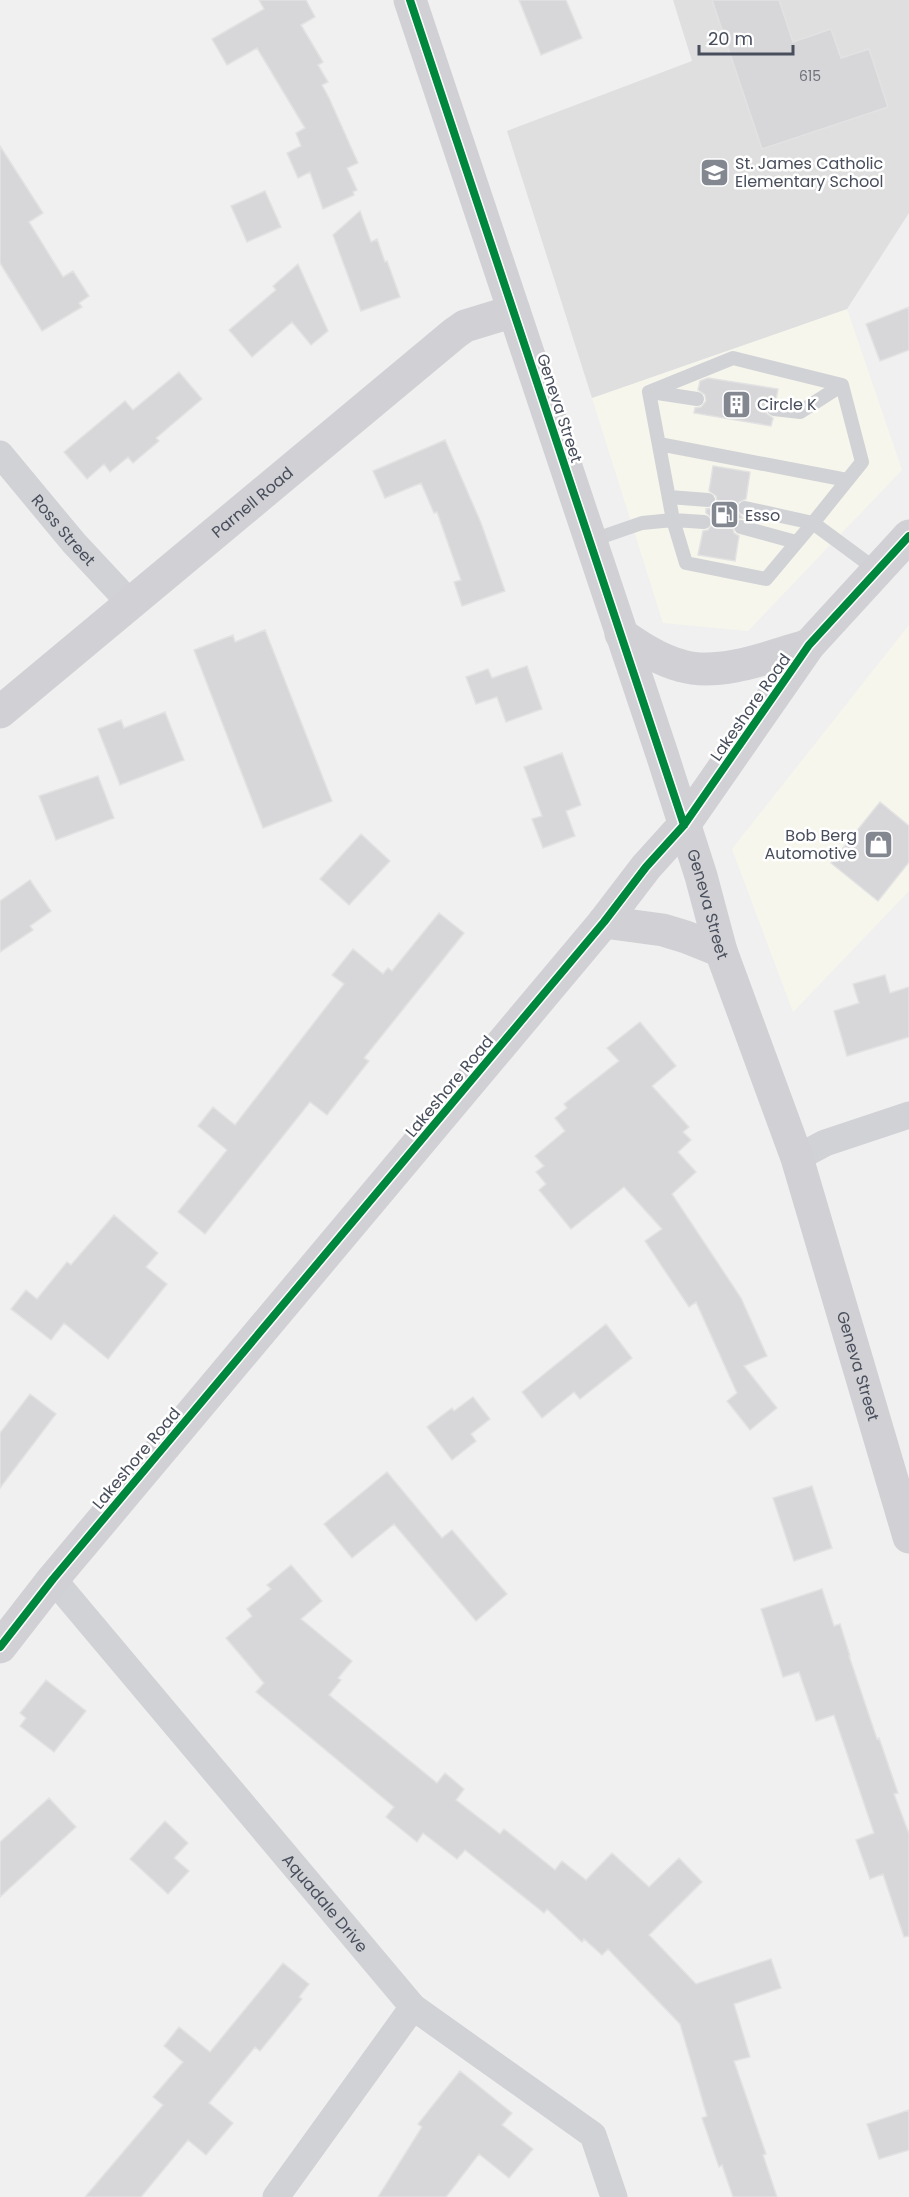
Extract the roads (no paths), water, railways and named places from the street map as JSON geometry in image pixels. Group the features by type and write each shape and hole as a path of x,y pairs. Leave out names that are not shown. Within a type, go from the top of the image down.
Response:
{"main road":[{"name":"Geneva Street","path":"410,0 701,876 721,951 797,1158 909,1537"},
{"name":"Parnell Road","path":"0,712 454,333 465,326 514,311"},
{"name":"Lakeshore Road","path":"0,1647 53,1579 604,922 646,867 684,825 809,645 899,553"},
{"path":"621,634 650,654 684,667 717,669 809,645"},
{"path":"604,922 663,930 721,951"}],"street":[{"name":"Ross Street","path":"0,454 74,543 130,603"},
{"path":"797,1158 825,1143 909,1115"},
{"name":"Aquadale Drive","path":"53,1579 413,2007 592,2135 614,2197"},
{"path":"276,2197 413,2007"}],"lane":[{"path":"649,392 733,358 842,385"},
{"path":"774,409 800,412 842,385"},
{"path":"649,392 673,520 686,563 766,579 862,462 842,385"},
{"path":"649,392 697,399"},
{"path":"659,444 848,480"},
{"path":"669,497 708,500"},
{"path":"745,508 813,523 899,553"},
{"path":"590,541 642,523 673,520 704,522"},
{"path":"741,527 796,542"}],"place":[{"name":"St. James Catholic Elementary School","path":"714,172"},
{"name":"Circle K","path":"736,404"},
{"name":"Esso","path":"724,515"},
{"name":"Bob Berg Automotive","path":"878,844"}]}
